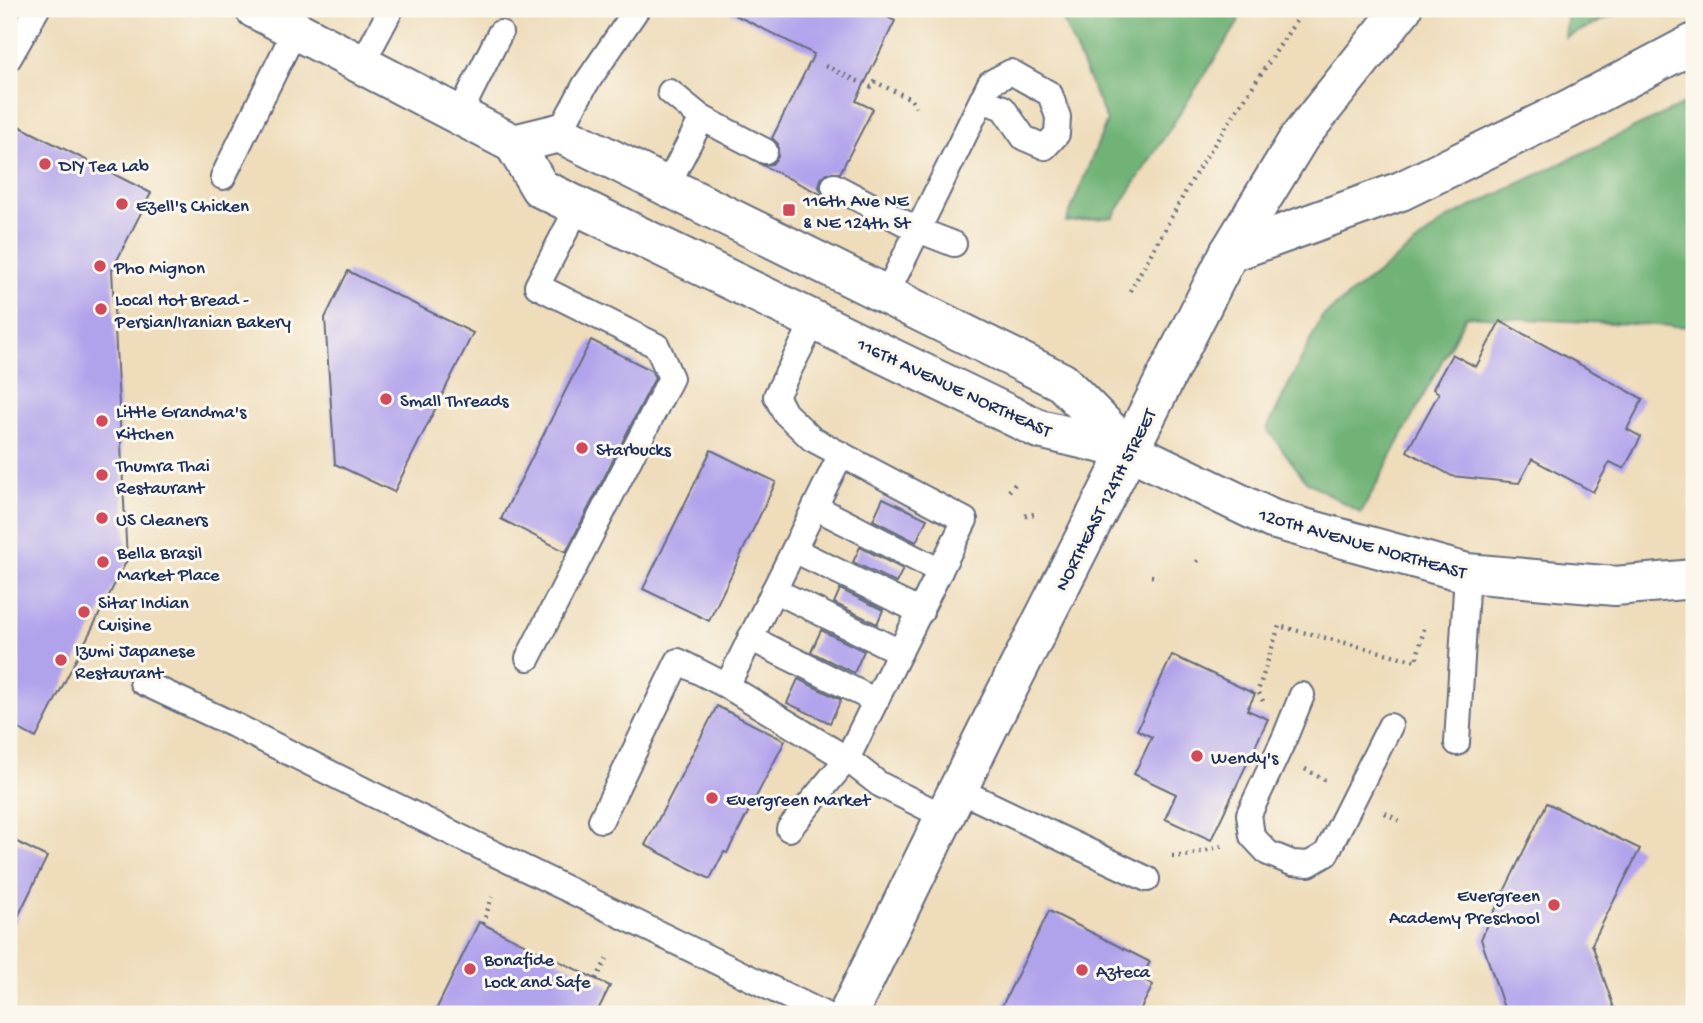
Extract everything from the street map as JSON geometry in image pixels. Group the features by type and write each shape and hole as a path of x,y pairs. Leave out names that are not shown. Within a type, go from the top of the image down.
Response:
{"main road":[{"path":"255,9 514,144 559,133 1062,383 1129,450"},
{"name":"NORTHEAST 124TH STREET","path":"848,1014 1229,253 1300,138 1402,9"},
{"path":"1229,253 1401,191 1567,110 1694,43"},
{"name":"116TH AVENUE NORTHEAST","path":"514,144 540,188 578,207 1039,429 1129,450"},
{"name":"120TH AVENUE NORTHEAST","path":"1129,450 1272,519 1467,573 1615,586 1694,579"}],"lane":[{"path":"9,58 37,9"},
{"path":"362,64 391,9"},
{"path":"559,133 585,85 637,9"},
{"path":"223,177 295,30"},
{"path":"459,115 500,33"},
{"path":"670,92 702,118 765,151"},
{"path":"886,295 986,92"},
{"path":"667,186 702,118"},
{"path":"834,186 918,230 954,244"},
{"path":"528,658 671,378 657,346 537,286 578,207"},
{"path":"789,829 847,760 965,520 812,439 785,413 776,396 814,321"},
{"path":"727,686 841,454"},
{"path":"815,507 940,571"},
{"path":"794,550 920,612"},
{"path":"1457,743 1467,573"},
{"path":"775,590 900,652"},
{"path":"750,638 876,701"},
{"path":"601,820 678,661 727,686 847,760 879,784 952,803 1147,879"},
{"path":"142,682 824,1014"},
{"path":"1302,695 1249,814 1252,836 1268,853 1292,863 1309,864 1326,854 1390,726"}],"path":[{"path":"1130,290 1200,166 1304,9"},
{"path":"825,66 871,87 875,82 911,99 916,107"},
{"path":"1009,491 1016,482"},
{"path":"1025,516 1034,514"},
{"path":"1197,562 1200,556"},
{"path":"1151,576 1158,578"},
{"path":"1416,661 1425,625"},
{"path":"483,924 492,897"},
{"path":"596,979 609,954"}],"green space":[{"path":"1058,9 1239,9 1238,23 1113,217 1066,222 1107,121"},
{"path":"1568,9 1626,9 1565,38"},
{"path":"1694,99 1694,327 1466,316 1361,513 1306,481 1267,429 1322,317 1448,218"}],"building":[{"path":"723,9 871,9 895,21 856,101 873,109 840,173 827,173 821,179 819,187 824,196 762,165 772,164 778,157 778,144 772,138 814,54"},
{"path":"9,121 151,193 112,270 127,560 36,738 9,724"},
{"name":"Small Threads","path":"348,271 473,333 394,492 335,464 325,318"},
{"path":"1500,321 1643,399 1627,429 1641,437 1624,469 1610,462 1593,492 1532,459 1519,483 1452,476 1407,451 1439,393 1433,389 1452,354 1476,367"},
{"name":"Starbucks","path":"591,340 651,370 655,378 566,552 501,519"},
{"path":"711,450 776,482 709,621 643,589"},
{"path":"883,498 927,519 916,542 873,520"},
{"path":"860,547 903,569 896,583 853,562"},
{"path":"840,589 883,610 877,624 834,603"},
{"path":"821,630 864,651 854,673 811,652"},
{"name":"Wendy's","path":"1172,655 1255,694 1247,710 1268,719 1211,840 1165,819 1176,794 1134,774 1152,737 1137,730"},
{"path":"798,679 841,700 830,723 787,703"},
{"name":"Evergreen Market","path":"717,706 785,741 727,853 724,852 710,879 645,845"},
{"name":"Evergreen Academy Preschool","path":"1547,803 1640,849 1592,944 1616,1014 1506,1014 1481,939"},
{"path":"9,838 47,857 9,935"},
{"name":"Azteca","path":"1049,911 1150,962 1141,978 1153,985 1138,1014 998,1014"},
{"path":"479,922 610,986 596,1014 434,1014"}],"place":[{"name":"DIY Tea Lab","path":"45,164"},
{"name":"Ezell's Chicken","path":"122,204"},
{"name":"116th Ave NE & NE 124th St","path":"789,210"},
{"name":"Pho Mignon","path":"100,266"},
{"name":"Local Hot Bread - Persian/Iranian Bakery","path":"101,309"},
{"name":"Small Threads","path":"386,399"},
{"name":"Little Grandma's Kitchen","path":"102,421"},
{"name":"Starbucks","path":"582,448"},
{"name":"Thumra Thai Restaurant","path":"102,475"},
{"name":"US Cleaners","path":"102,518"},
{"name":"Bella Brasil Market Place","path":"103,562"},
{"name":"Sitar Indian Cuisine","path":"84,612"},
{"name":"Izumi Japanese Restaurant","path":"61,660"},
{"name":"Wendy's","path":"1197,756"},
{"name":"Evergreen Market","path":"712,798"},
{"name":"Evergreen Academy Preschool","path":"1554,905"},
{"name":"Bonafide Lock and Safe","path":"470,969"},
{"name":"Azteca","path":"1082,970"}]}
